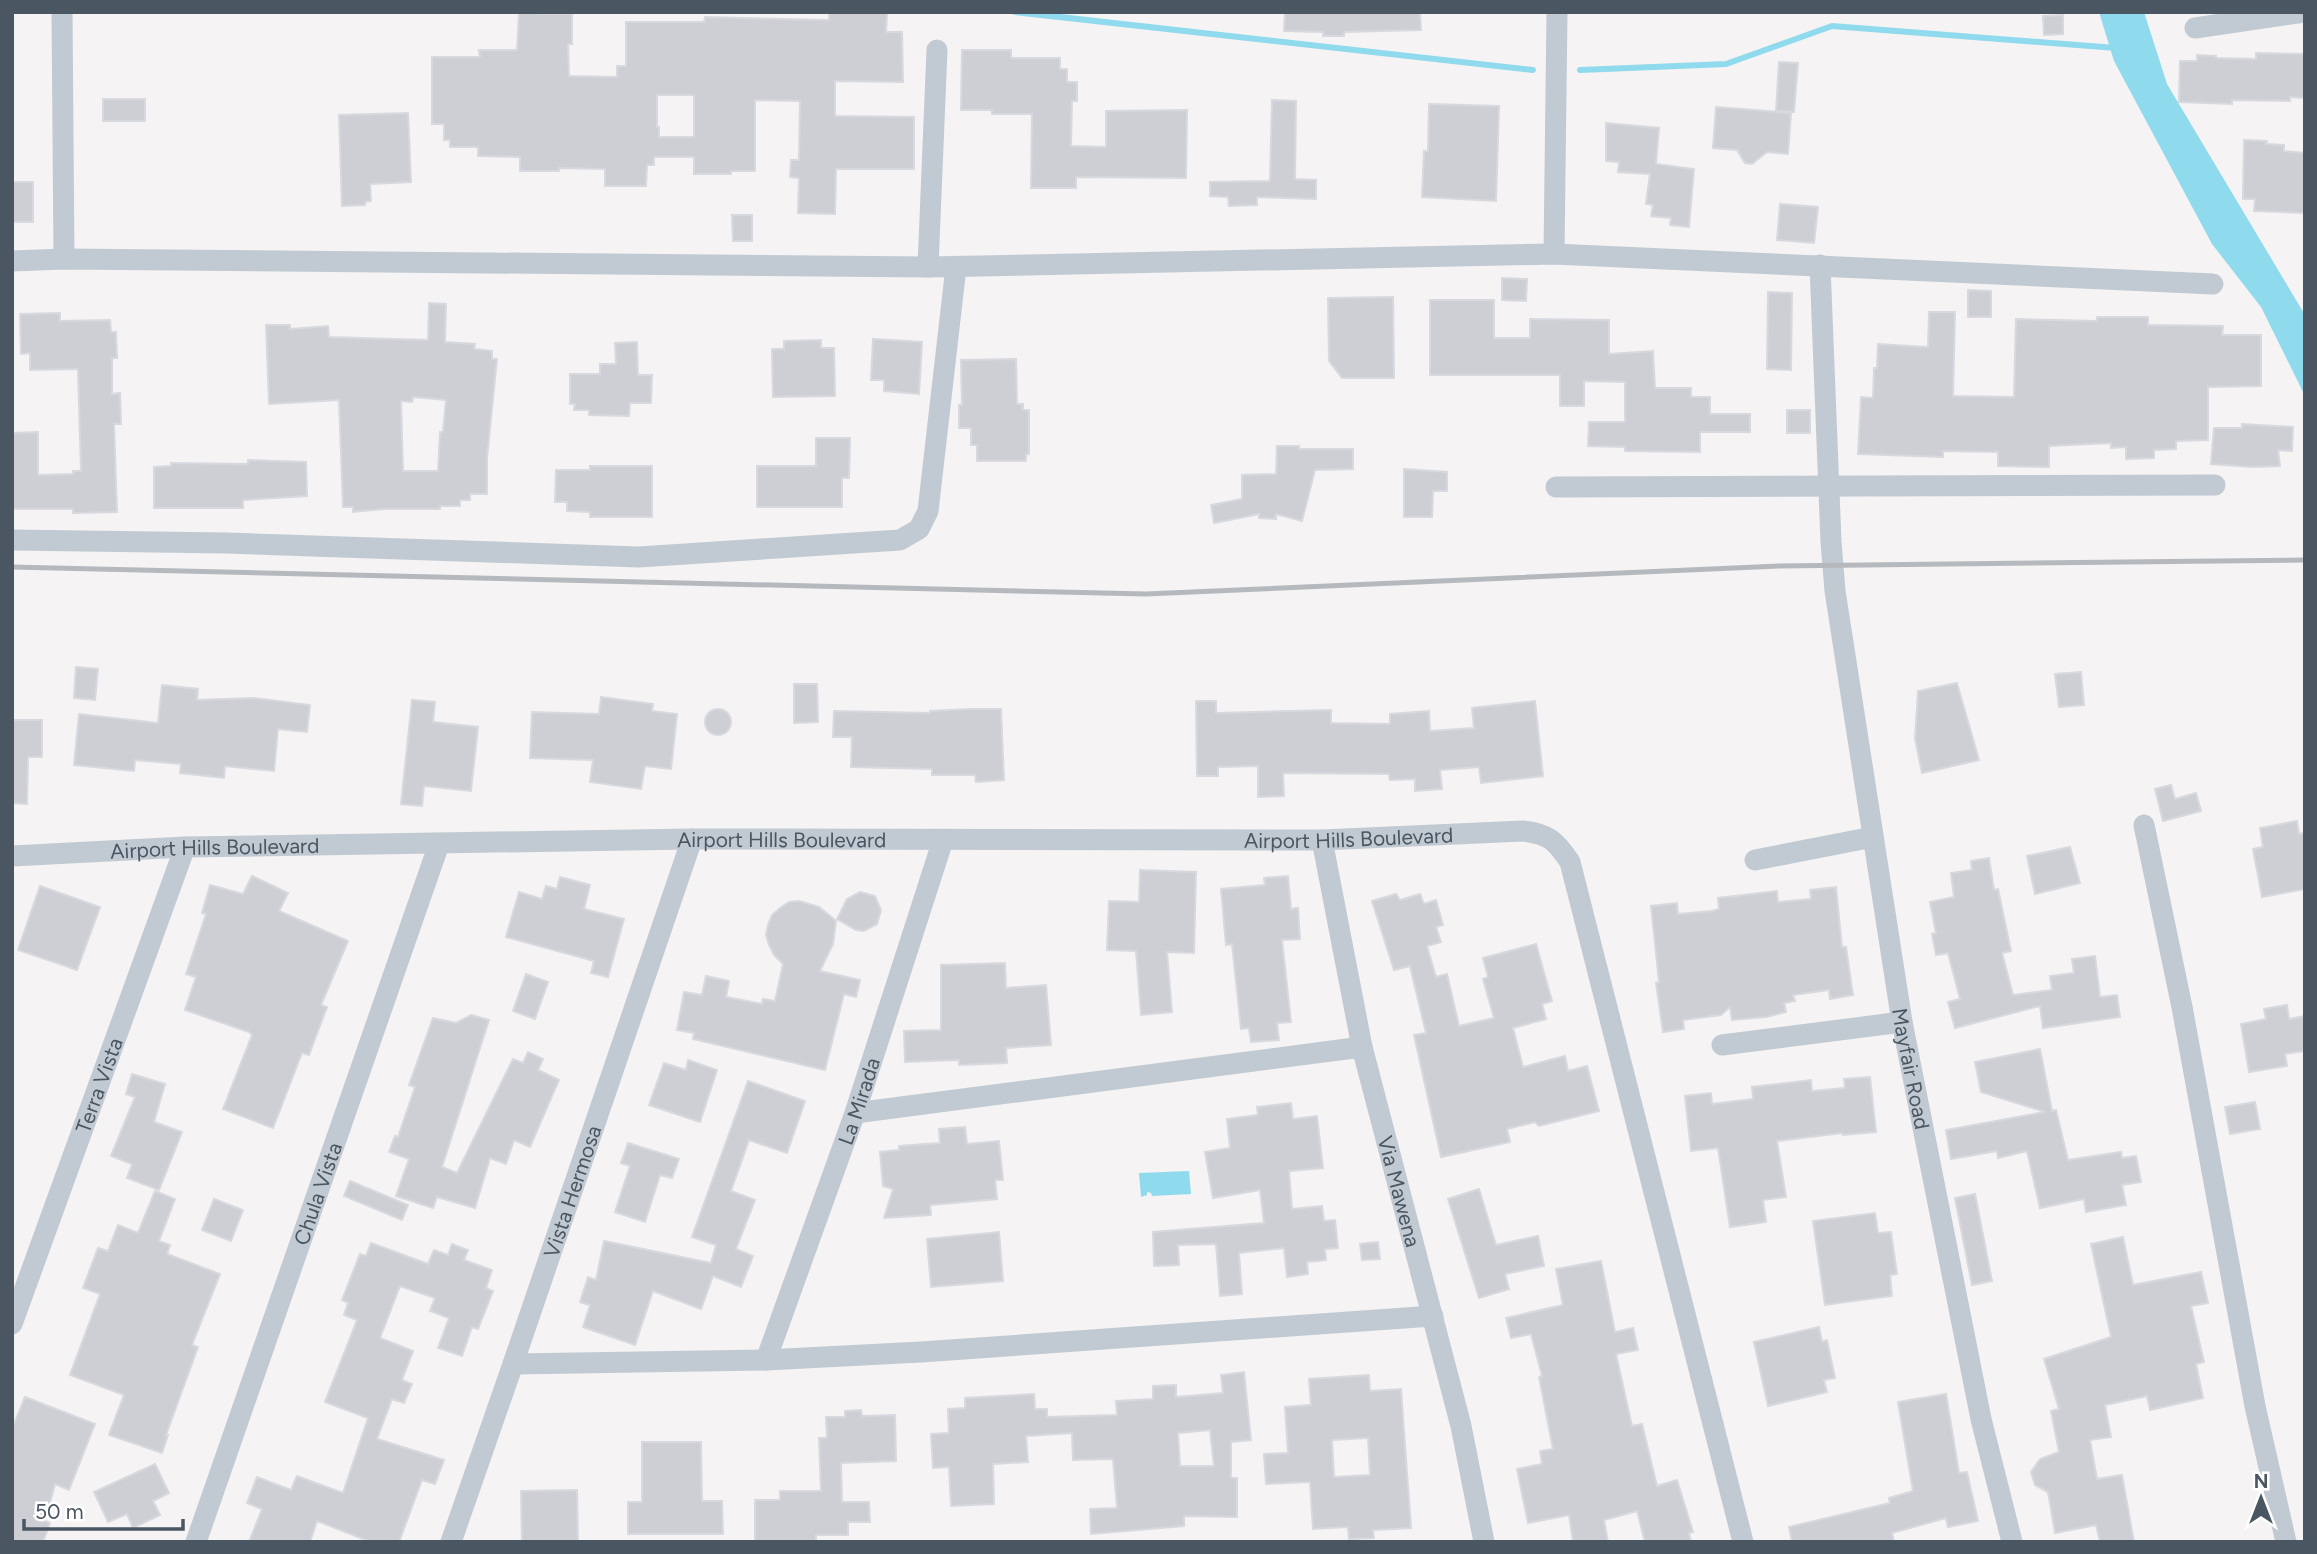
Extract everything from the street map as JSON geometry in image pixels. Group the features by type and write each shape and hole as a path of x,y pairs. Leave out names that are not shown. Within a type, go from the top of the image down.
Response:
{"street":[{"path":"62,12 64,259"},
{"path":"1554,254 1557,12"},
{"path":"2194,28 2305,12"},
{"path":"928,267 937,50"},
{"path":"12,261 64,259 956,267 1554,254 2213,284"},
{"name":"Mayfair Road","path":"1820,265 1835,591 1902,1021 1982,1419 2012,1542"},
{"path":"12,540 240,543 639,557 900,540 919,529 928,511 956,267"},
{"path":"1556,486 1829,488 2215,485"},
{"path":"2144,825 2182,1007 2255,1406 2286,1542"},
{"name":"Airport Hills Boulevard","path":"12,856 185,847 692,839 1322,839 1523,831 1537,833 1552,839 1570,862 1744,1542"},
{"path":"1755,860 1873,837"},
{"name":"Vista Hermosa","path":"451,1542 692,839"},
{"name":"La Mirada","path":"766,1360 855,1113 943,839"},
{"name":"Via Mawena","path":"1322,839 1362,1047 1461,1426 1483,1542"},
{"name":"Chula Vista","path":"196,1542 439,844"},
{"name":"Terra Vista","path":"12,1324 185,847"},
{"path":"1722,1045 1902,1021"},
{"path":"855,1113 1362,1047"},
{"path":"513,1364 766,1360 921,1352 1433,1316"}],"water":[{"path":"2099,12 2144,12 2167,84 2305,315 2305,396 2261,307 2212,244 2114,61"},
{"path":"1189,1171 1191,1194 1152,1196 1147,1192 1147,1195 1141,1197 1139,1173"}],"building":[{"path":"829,12 887,13 886,32 902,32 903,82 835,81 835,116 914,117 914,169 836,169 835,214 798,213 799,178 790,177 791,160 799,160 800,101 755,100 755,171 694,174 694,157 654,157 654,165 647,165 646,186 605,186 605,169 520,171 520,157 478,156 478,147 450,147 450,140 444,140 444,124 432,124 432,57 480,57 479,50 517,50 519,13 572,14 572,44 568,44 569,76 617,77 617,66 626,66 626,22 704,22 705,17 829,20","holes":["657,95 694,95 694,137 659,137"]},
{"path":"1285,12 1420,12 1421,30 1344,32 1344,36 1323,36 1323,32 1284,31"},
{"path":"2063,15 2063,34 2044,35 2043,16"},
{"path":"962,50 1011,50 1011,58 1060,58 1060,69 1067,69 1067,82 1077,82 1077,101 1072,101 1071,146 1106,147 1106,111 1187,110 1186,178 1076,177 1076,188 1031,188 1032,114 992,114 992,110 961,110"},
{"path":"2256,53 2305,54 2305,98 2290,97 2290,101 2232,100 2232,104 2179,102 2180,61 2197,61 2197,55 2256,59"},
{"path":"1779,62 1798,63 1794,112 1776,111"},
{"path":"103,99 145,99 145,121 103,121"},
{"path":"1272,100 1296,101 1295,179 1316,180 1316,199 1257,197 1257,205 1229,206 1228,197 1210,196 1210,182 1270,181"},
{"path":"1429,104 1499,106 1496,201 1422,197 1424,151 1428,151"},
{"path":"1716,107 1791,113 1788,154 1767,152 1752,164 1745,163 1737,150 1713,148"},
{"path":"408,113 411,182 370,184 371,201 365,202 365,205 342,206 339,115"},
{"path":"1606,123 1659,128 1656,164 1694,169 1689,227 1670,225 1671,218 1651,216 1653,205 1646,204 1650,174 1618,172 1619,162 1606,161"},
{"path":"2244,140 2267,141 2266,144 2284,145 2284,151 2305,153 2305,213 2254,211 2255,199 2243,199"},
{"path":"12,182 33,182 33,222 12,222"},
{"path":"1780,204 1818,207 1814,243 1777,240"},
{"path":"732,215 752,215 752,241 733,241"},
{"path":"1502,278 1527,279 1526,301 1502,300"},
{"path":"1968,290 1991,291 1991,317 1968,317"},
{"path":"1768,292 1792,293 1791,370 1767,369"},
{"path":"1393,297 1394,378 1342,378 1329,361 1328,298"},
{"path":"1430,300 1494,300 1494,338 1530,338 1530,319 1609,320 1609,354 1653,351 1655,388 1691,388 1691,397 1710,397 1710,414 1750,414 1750,432 1700,432 1700,452 1625,451 1625,447 1588,446 1589,422 1625,422 1625,382 1584,381 1584,406 1560,406 1560,375 1430,375"},
{"path":"429,303 446,304 445,342 475,344 474,349 492,351 492,359 497,359 487,458 487,494 470,494 470,500 460,500 460,506 440,506 440,509 353,512 353,507 343,507 339,400 269,404 266,325 290,325 290,329 328,326 329,337 428,340","holes":["413,397 446,400 443,432 440,432 438,471 403,471 401,401 412,402"]},
{"path":"1929,312 1955,312 1953,396 2014,397 2016,319 2097,321 2097,317 2148,317 2148,325 2223,326 2222,335 2261,335 2261,386 2208,387 2208,440 2176,441 2176,449 2154,450 2154,458 2126,459 2126,447 2111,448 2111,443 2049,446 2049,467 1998,466 1998,452 1943,451 1943,457 1858,454 1861,397 1873,398 1878,344 1928,347"},
{"path":"60,313 60,321 110,320 111,332 116,332 117,358 112,358 112,394 120,393 121,424 114,424 117,512 73,513 73,509 12,509 12,433 38,432 38,475 73,474 73,471 81,471 78,369 30,370 30,353 21,354 20,314"},
{"path":"873,339 922,342 919,394 884,391 884,380 871,380"},
{"path":"821,340 821,348 834,348 835,396 773,397 772,349 784,349 784,341"},
{"path":"637,342 638,375 652,375 651,403 630,403 629,416 589,415 589,410 574,410 575,404 570,404 570,374 600,374 600,364 616,364 615,343"},
{"path":"1016,359 1017,404 1023,404 1023,410 1029,410 1029,454 1026,454 1026,461 977,461 977,445 971,445 971,428 959,428 959,405 962,405 961,360"},
{"path":"1787,410 1810,410 1810,433 1787,433"},
{"path":"2242,424 2293,427 2292,451 2278,450 2280,466 2211,464 2214,428 2242,428"},
{"path":"816,438 850,438 849,478 842,478 842,507 757,507 757,466 816,466"},
{"path":"1277,446 1299,446 1299,449 1353,449 1353,469 1315,470 1302,521 1276,514 1276,519 1259,518 1259,514 1214,523 1211,505 1242,499 1242,475 1276,474"},
{"path":"248,460 306,462 307,496 243,500 243,508 154,508 154,467 171,466 171,463 248,464"},
{"path":"590,466 652,466 652,517 590,517 590,512 567,511 567,502 555,502 556,470 590,470"},
{"path":"1404,469 1447,472 1447,491 1433,491 1432,517 1404,517"},
{"path":"76,667 98,669 95,700 74,698"},
{"path":"2081,672 2084,705 2059,707 2055,674"},
{"path":"1957,683 1979,760 1922,773 1915,739 1918,691"},
{"path":"794,684 817,684 818,722 794,723"},
{"path":"162,685 198,689 197,700 254,698 310,705 307,732 278,729 274,771 225,766 224,778 180,773 181,764 135,760 134,771 74,765 79,714 158,723"},
{"path":"601,697 653,704 652,711 677,714 671,769 645,766 641,789 590,782 593,760 530,758 532,712 599,714"},
{"path":"412,700 435,702 433,722 478,727 471,791 424,786 422,806 401,804"},
{"path":"1196,701 1216,701 1216,713 1331,710 1331,723 1390,724 1390,714 1429,711 1430,731 1474,728 1472,708 1535,701 1543,776 1481,783 1479,767 1440,770 1442,789 1415,791 1415,779 1390,780 1389,774 1283,773 1284,796 1258,797 1258,766 1218,767 1218,776 1197,776"},
{"path":"718,709 727,713 731,722 727,731 718,735 709,731 705,722 709,713"},
{"path":"1001,709 1004,780 976,782 975,775 932,775 932,769 851,767 852,737 833,737 834,711 930,713"},
{"path":"12,720 42,720 42,757 28,757 27,804 12,803"},
{"path":"2171,785 2175,799 2196,793 2201,811 2163,821 2155,789"},
{"path":"2297,821 2299,834 2305,833 2305,889 2262,897 2253,849 2263,847 2260,828"},
{"path":"2070,847 2080,883 2035,894 2027,856"},
{"path":"1989,858 1994,890 1998,889 2011,951 2002,953 2013,995 2052,990 2050,976 2074,973 2072,959 2095,956 2100,997 2117,995 2120,1017 2043,1028 2040,1006 1955,1028 1948,1002 1960,999 1948,953 1936,955 1932,934 1936,933 1930,902 1954,897 1951,873 1972,870 1971,861"},
{"path":"1140,870 1196,872 1194,953 1167,952 1172,1012 1141,1015 1136,951 1107,950 1109,901 1139,902"},
{"path":"252,876 288,893 279,911 348,941 321,1005 327,1007 309,1055 302,1053 273,1128 223,1109 252,1035 185,1010 196,977 186,974 206,914 202,913 210,885 243,894"},
{"path":"1288,876 1291,909 1298,908 1300,939 1282,940 1291,1022 1277,1023 1279,1040 1251,1042 1249,1028 1241,1029 1232,944 1226,945 1221,889 1265,885 1264,878"},
{"path":"560,877 590,885 584,909 624,919 608,977 591,973 594,961 506,937 519,892 542,899 546,886 557,889"},
{"path":"40,886 100,907 77,970 18,950"},
{"path":"1836,887 1842,947 1846,947 1853,995 1830,999 1829,990 1793,995 1795,1001 1784,1003 1786,1012 1766,1017 1732,1020 1730,1007 1721,1015 1683,1020 1684,1029 1663,1032 1656,983 1659,982 1651,906 1677,903 1678,914 1712,911 1719,909 1718,898 1777,891 1778,902 1811,899 1810,890"},
{"path":"860,892 875,896 881,910 877,924 864,931 856,930 837,919 847,899"},
{"path":"1396,894 1400,900 1420,894 1424,904 1436,900 1443,925 1436,927 1441,942 1427,946 1436,977 1447,974 1459,1026 1494,1018 1483,979 1488,977 1483,958 1536,944 1552,1001 1542,1004 1546,1019 1513,1028 1523,1067 1565,1056 1568,1071 1587,1066 1599,1111 1539,1126 1535,1122 1507,1129 1510,1142 1441,1157 1414,1035 1426,1033 1410,966 1394,970 1372,901"},
{"path":"799,901 819,907 836,921 833,944 820,971 860,980 856,997 844,994 825,1070 693,1039 694,1033 677,1030 684,992 702,995 706,976 729,981 726,997 762,1004 763,999 775,1001 783,964 769,945 766,935 768,925 772,915 780,908 789,902"},
{"path":"1005,963 1006,988 1046,985 1051,1045 1006,1048 1007,1063 959,1065 959,1060 905,1062 904,1031 941,1030 941,965"},
{"path":"526,974 548,982 535,1019 513,1011"},
{"path":"2287,1005 2289,1019 2305,1016 2305,1051 2285,1054 2287,1066 2249,1072 2241,1024 2266,1019 2264,1009"},
{"path":"471,1015 489,1020 442,1167 457,1173 513,1059 523,1063 528,1052 543,1059 538,1070 559,1080 530,1147 514,1140 506,1164 490,1158 475,1208 437,1197 433,1208 396,1196 409,1159 389,1152 395,1136 398,1137 415,1087 409,1085 433,1018 456,1023"},
{"path":"2040,1049 2052,1111 2056,1110 2068,1160 2121,1152 2122,1158 2136,1156 2141,1182 2122,1185 2126,1205 2086,1212 2084,1199 2040,1208 2027,1151 1998,1158 1997,1151 1951,1159 1946,1130 2045,1112 1981,1092 1975,1062"},
{"path":"688,1060 717,1070 700,1122 649,1105 664,1063 686,1070"},
{"path":"132,1074 165,1084 154,1122 182,1132 159,1190 127,1178 132,1164 111,1156 135,1097 126,1094"},
{"path":"1870,1077 1876,1132 1777,1141 1786,1197 1763,1200 1766,1222 1730,1227 1718,1148 1691,1151 1685,1096 1711,1093 1712,1104 1753,1099 1752,1087 1811,1080 1812,1091 1845,1088 1844,1079"},
{"path":"748,1081 805,1101 787,1153 749,1140 731,1191 755,1200 736,1249 753,1256 741,1287 713,1276 701,1309 653,1291 635,1345 583,1327 590,1305 580,1302 588,1277 596,1280 604,1241 711,1263 716,1245 692,1237"},
{"path":"2255,1102 2260,1129 2230,1134 2225,1107"},
{"path":"1291,1103 1293,1119 1317,1116 1323,1168 1289,1171 1292,1209 1322,1206 1324,1221 1335,1220 1338,1248 1325,1249 1326,1260 1307,1262 1308,1274 1287,1277 1284,1248 1239,1253 1242,1294 1220,1296 1216,1244 1178,1245 1179,1265 1154,1266 1153,1232 1264,1223 1260,1190 1213,1198 1205,1152 1230,1148 1227,1119 1258,1115 1257,1107"},
{"path":"965,1127 967,1144 999,1141 1003,1180 995,1180 997,1199 930,1205 931,1215 884,1218 893,1189 883,1186 880,1152 899,1150 899,1146 940,1143 939,1129"},
{"path":"628,1143 679,1159 672,1178 660,1175 645,1222 615,1212 630,1166 621,1163"},
{"path":"350,1181 408,1205 402,1220 344,1196"},
{"path":"1479,1189 1496,1245 1538,1236 1544,1266 1505,1274 1509,1289 1479,1298 1448,1199"},
{"path":"155,1191 175,1199 159,1241 170,1245 167,1254 220,1274 192,1345 198,1347 162,1453 109,1435 124,1395 70,1375 100,1294 83,1288 98,1248 108,1251 118,1225 138,1233"},
{"path":"1975,1194 1992,1281 1972,1285 1955,1198"},
{"path":"214,1199 243,1210 231,1241 202,1230"},
{"path":"1875,1213 1878,1233 1891,1232 1897,1274 1890,1275 1892,1296 1825,1305 1813,1221"},
{"path":"999,1232 1003,1281 931,1287 927,1239"},
{"path":"2123,1237 2133,1285 2201,1272 2208,1303 2191,1306 2204,1362 2196,1364 2203,1398 2150,1410 2147,1396 2105,1405 2111,1437 2090,1440 2097,1479 2122,1475 2134,1542 2100,1542 2096,1525 2055,1533 2048,1492 2035,1485 2031,1472 2040,1459 2059,1452 2051,1411 2059,1409 2044,1359 2111,1337 2091,1244"},
{"path":"1378,1242 1380,1259 1362,1260 1360,1244"},
{"path":"371,1243 428,1264 434,1250 448,1255 452,1244 468,1250 464,1260 492,1270 486,1288 493,1291 478,1329 472,1327 462,1356 438,1348 449,1318 430,1311 435,1298 400,1286 380,1338 413,1351 402,1380 412,1384 404,1403 392,1399 377,1439 444,1460 435,1484 422,1480 399,1542 371,1542 317,1521 310,1542 249,1542 262,1509 247,1503 257,1477 291,1490 297,1476 343,1493 368,1418 325,1402 357,1320 344,1315 348,1303 342,1300 360,1254 366,1256"},
{"path":"1601,1261 1615,1332 1633,1328 1638,1350 1616,1354 1632,1426 1642,1424 1657,1486 1677,1480 1693,1532 1689,1533 1691,1542 1645,1542 1637,1511 1604,1520 1608,1542 1573,1542 1569,1515 1528,1523 1517,1469 1542,1464 1540,1451 1553,1449 1539,1377 1542,1376 1531,1334 1511,1338 1506,1318 1563,1305 1556,1269"},
{"path":"1819,1327 1822,1342 1827,1340 1835,1378 1824,1380 1827,1392 1768,1406 1754,1342"},
{"path":"1244,1372 1251,1440 1231,1442 1231,1478 1237,1478 1237,1517 1184,1516 1184,1526 1091,1534 1090,1509 1117,1508 1113,1459 1073,1460 1072,1433 1026,1436 1028,1462 993,1464 994,1504 951,1506 949,1467 933,1468 931,1434 949,1433 948,1409 965,1408 965,1398 1034,1394 1035,1409 1047,1409 1047,1417 1117,1415 1116,1401 1153,1399 1153,1386 1176,1385 1176,1397 1223,1393 1221,1375","holes":["1210,1430 1214,1466 1180,1466 1178,1433"]},
{"path":"1369,1375 1370,1391 1401,1389 1411,1528 1373,1530 1374,1538 1349,1539 1348,1527 1313,1529 1310,1482 1266,1484 1264,1454 1288,1453 1285,1407 1311,1405 1309,1379","holes":["1368,1438 1370,1475 1334,1477 1332,1440"]},
{"path":"1946,1394 1959,1473 1967,1472 1978,1521 1948,1527 1946,1518 1892,1533 1894,1542 1792,1542 1789,1527 1890,1503 1889,1498 1913,1491 1898,1402"},
{"path":"25,1397 95,1424 69,1490 55,1484 45,1521 50,1523 43,1542 12,1542 12,1429"},
{"path":"861,1410 862,1416 895,1415 896,1461 841,1463 842,1502 869,1502 870,1522 848,1522 848,1535 816,1535 816,1542 755,1542 755,1500 780,1500 780,1491 821,1491 819,1438 827,1438 826,1417 845,1417 845,1411"},
{"path":"642,1442 701,1442 702,1501 722,1501 723,1534 628,1534 628,1502 642,1502"},
{"path":"155,1464 169,1493 153,1501 160,1515 133,1528 127,1514 108,1522 94,1492"},
{"path":"577,1490 578,1542 522,1542 521,1491"}],"waterway":[{"path":"1015,12 1533,70"},
{"path":"1580,70 1726,64 1832,26 2116,48"}],"railway":[{"path":"12,567 1146,594 1779,566 2305,560"}]}
